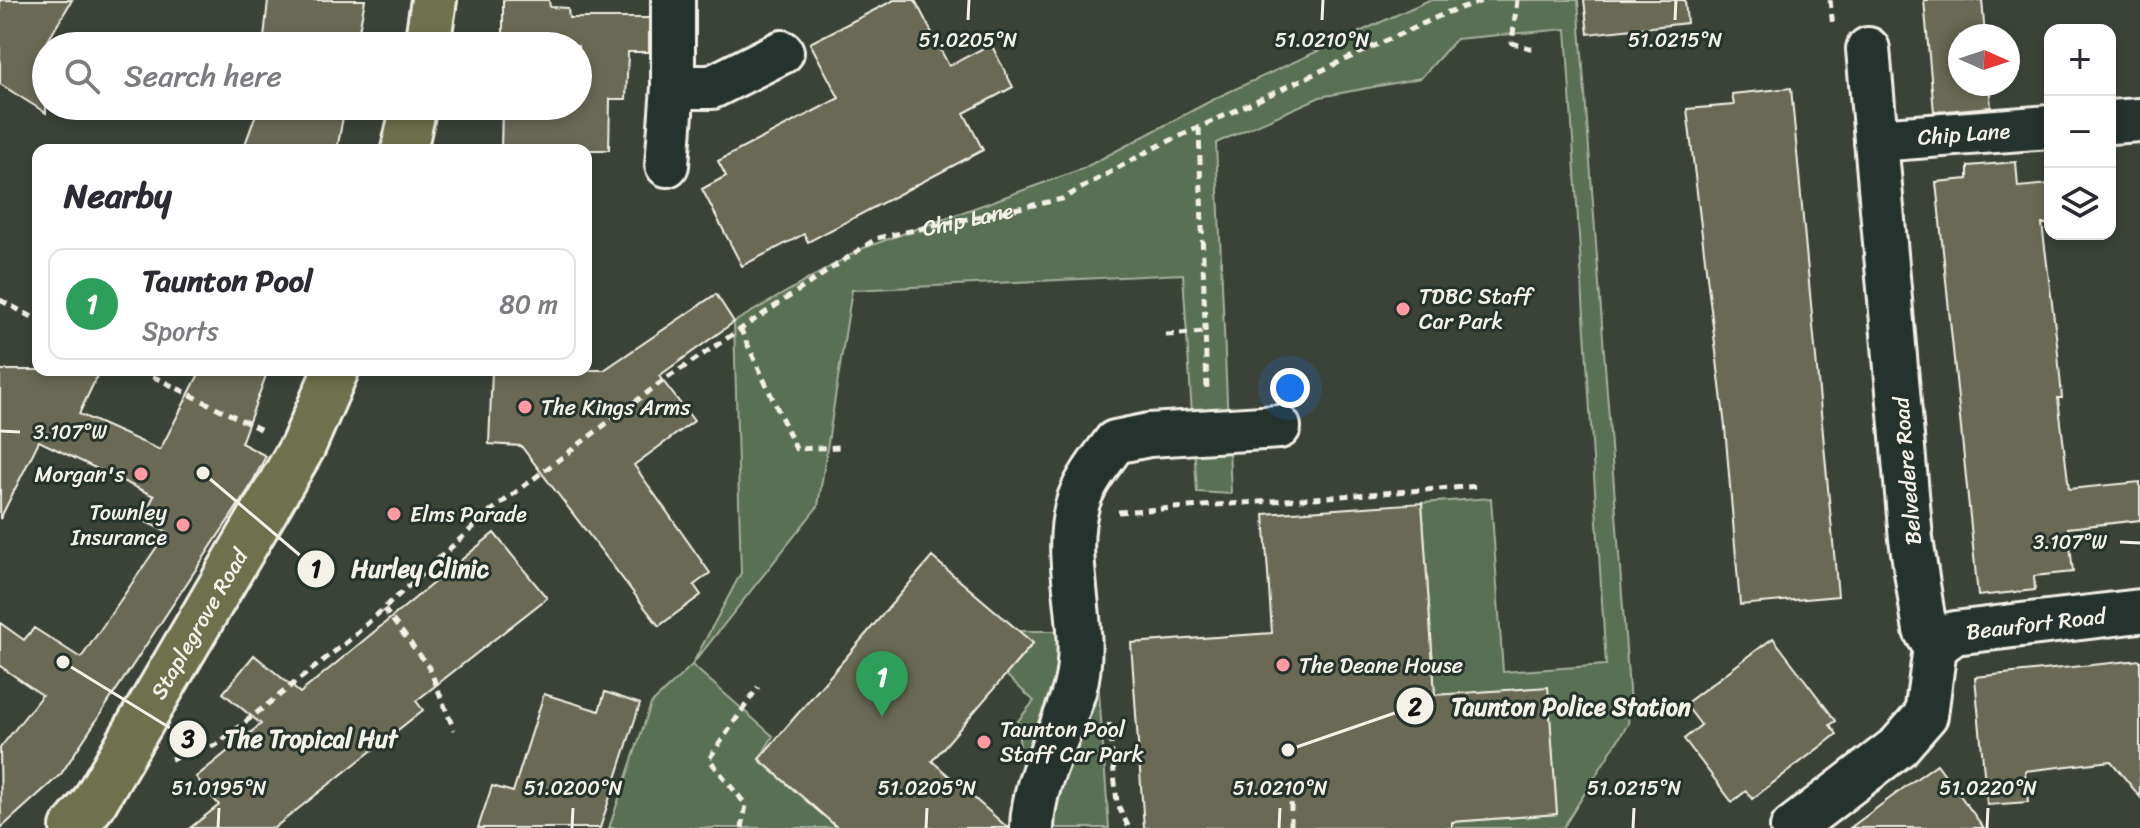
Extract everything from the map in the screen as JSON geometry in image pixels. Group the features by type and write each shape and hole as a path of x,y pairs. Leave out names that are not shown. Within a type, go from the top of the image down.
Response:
{"main road":[{"path":"429,32 434,0"},
{"path":"405,144 411,120"},
{"name":"Staplegrove Road","path":"73,828 108,778 303,446 333,376"}],"street":[{"path":"667,165 673,87 673,0"},
{"name":"Belvedere Road","path":"1792,828 1899,746 1926,715 1935,647 1925,630 1911,539 1868,49"},
{"path":"673,87 712,87 782,52"},
{"path":"2116,122 2140,120"},
{"name":"Chip Lane","path":"1876,140 2044,127"},
{"path":"1032,828 1032,815 1051,745 1074,688 1081,648 1073,531 1079,499 1095,468 1115,442 1149,435 1279,427"},
{"name":"Beaufort Road","path":"1935,647 1954,633 2140,611"}],"path":[{"name":"Chip Lane","path":"108,778 216,745 384,609 491,511 740,328 877,238 1062,199 1199,128 1448,12 1485,0"},
{"path":"1517,0 1512,43 1537,50"},
{"path":"1199,128 1208,433"},
{"path":"0,300 32,317"},
{"path":"740,328 796,449 840,447"},
{"path":"1166,335 1205,332"},
{"path":"152,376 262,430 303,446"},
{"path":"1076,515 1480,486"},
{"path":"384,609 429,667 454,730"},
{"path":"742,828 746,805 709,759 758,687"},
{"path":"1291,803 1291,828"}],"green space":[{"path":"1429,0 1578,0 1630,703 1628,724 1563,828 1452,828 1452,822 1557,814 1548,688 1435,695 1422,503 1491,498 1503,672 1606,665 1566,29 1456,39 1421,78 1320,97 1216,143 1231,494 1197,492 1183,274 852,290 818,506 692,665 741,573 734,322 861,249 1082,169 1220,96"},
{"path":"1017,631 1061,631 1061,669 1022,765 1017,722 1034,701 1006,675 1033,644"},
{"path":"1096,651 1109,828 1045,828"},
{"path":"692,665 773,736 759,760 838,828 609,828 651,704"}],"building":[{"path":"0,0 72,0 53,32 32,32 32,104 0,84"},
{"path":"268,0 365,0 359,32 265,32"},
{"path":"503,0 549,0 550,7 568,8 569,18 649,18 649,52 628,52 626,99 610,99 609,150 592,150 592,144 501,144 502,120 592,120 592,32 503,32"},
{"path":"894,0 915,0 949,66 991,44 1013,87 964,113 983,150 808,242 804,234 742,266 702,189 726,176 718,161 839,98 810,43"},
{"path":"1584,0 1685,0 1687,23 1588,34"},
{"path":"1924,0 1982,0 1984,24 1948,24 1948,96 1990,96 1991,107 1934,112"},
{"path":"1791,88 1838,596 1740,605 1725,427 1687,109 1734,105 1732,94"},
{"path":"254,120 342,120 338,144 245,144"},
{"path":"2016,162 2018,187 2044,185 2042,224 2057,343 2062,398 2058,398 2069,489 2140,482 2140,520 2068,528 2073,572 2034,576 2035,590 1978,596 1936,182 1968,179 1968,166"},
{"path":"716,294 734,322 659,376 694,421 634,465 710,573 694,585 701,595 659,626 521,446 489,444 492,376 592,376 592,370 604,370"},
{"path":"0,370 32,370 32,376 97,376 79,414 160,450 198,376 266,376 241,443 266,456 249,489 61,774 1,828 0,748 42,695 0,666 0,623 24,640 34,628 81,658 167,532 142,520 154,496 39,441 0,519"},
{"name":"The Deane House","path":"1422,503 1435,695 1548,687 1557,814 1452,822 1452,828 1144,828 1131,643 1272,633 1264,514"},
{"path":"494,533 547,598 416,701 423,710 274,828 190,828 219,805 196,777 261,724 223,693 254,655 300,693"},
{"path":"932,557 1033,643 932,761 1008,828 838,828 759,759"},
{"path":"1773,638 1836,721 1830,725 1837,734 1752,799 1746,791 1732,802 1684,739 1701,725 1685,704"},
{"path":"2140,660 2140,797 2111,761 2025,771 2028,802 1987,805 1975,677"},
{"path":"605,692 640,704 600,828 478,828 492,786 513,792 544,694 599,711"},
{"path":"1937,764 1984,828 1850,828 1909,784"}],"place":[{"name":"TDBC Staff Car Park","path":"1403,309"},
{"name":"The Kings Arms","path":"525,407"},
{"name":"Hurley Clinic","path":"203,473"},
{"name":"Morgan's","path":"141,474"},
{"name":"Elms Parade","path":"394,514"},
{"name":"Townley Insurance","path":"183,525"},
{"name":"The Tropical Hut","path":"63,662"},
{"name":"The Deane House","path":"1283,665"},
{"name":"Taunton Pool","path":"882,717"},
{"name":"Taunton Pool Staff Car Park","path":"984,742"},
{"name":"Taunton Police Station","path":"1288,750"}]}
